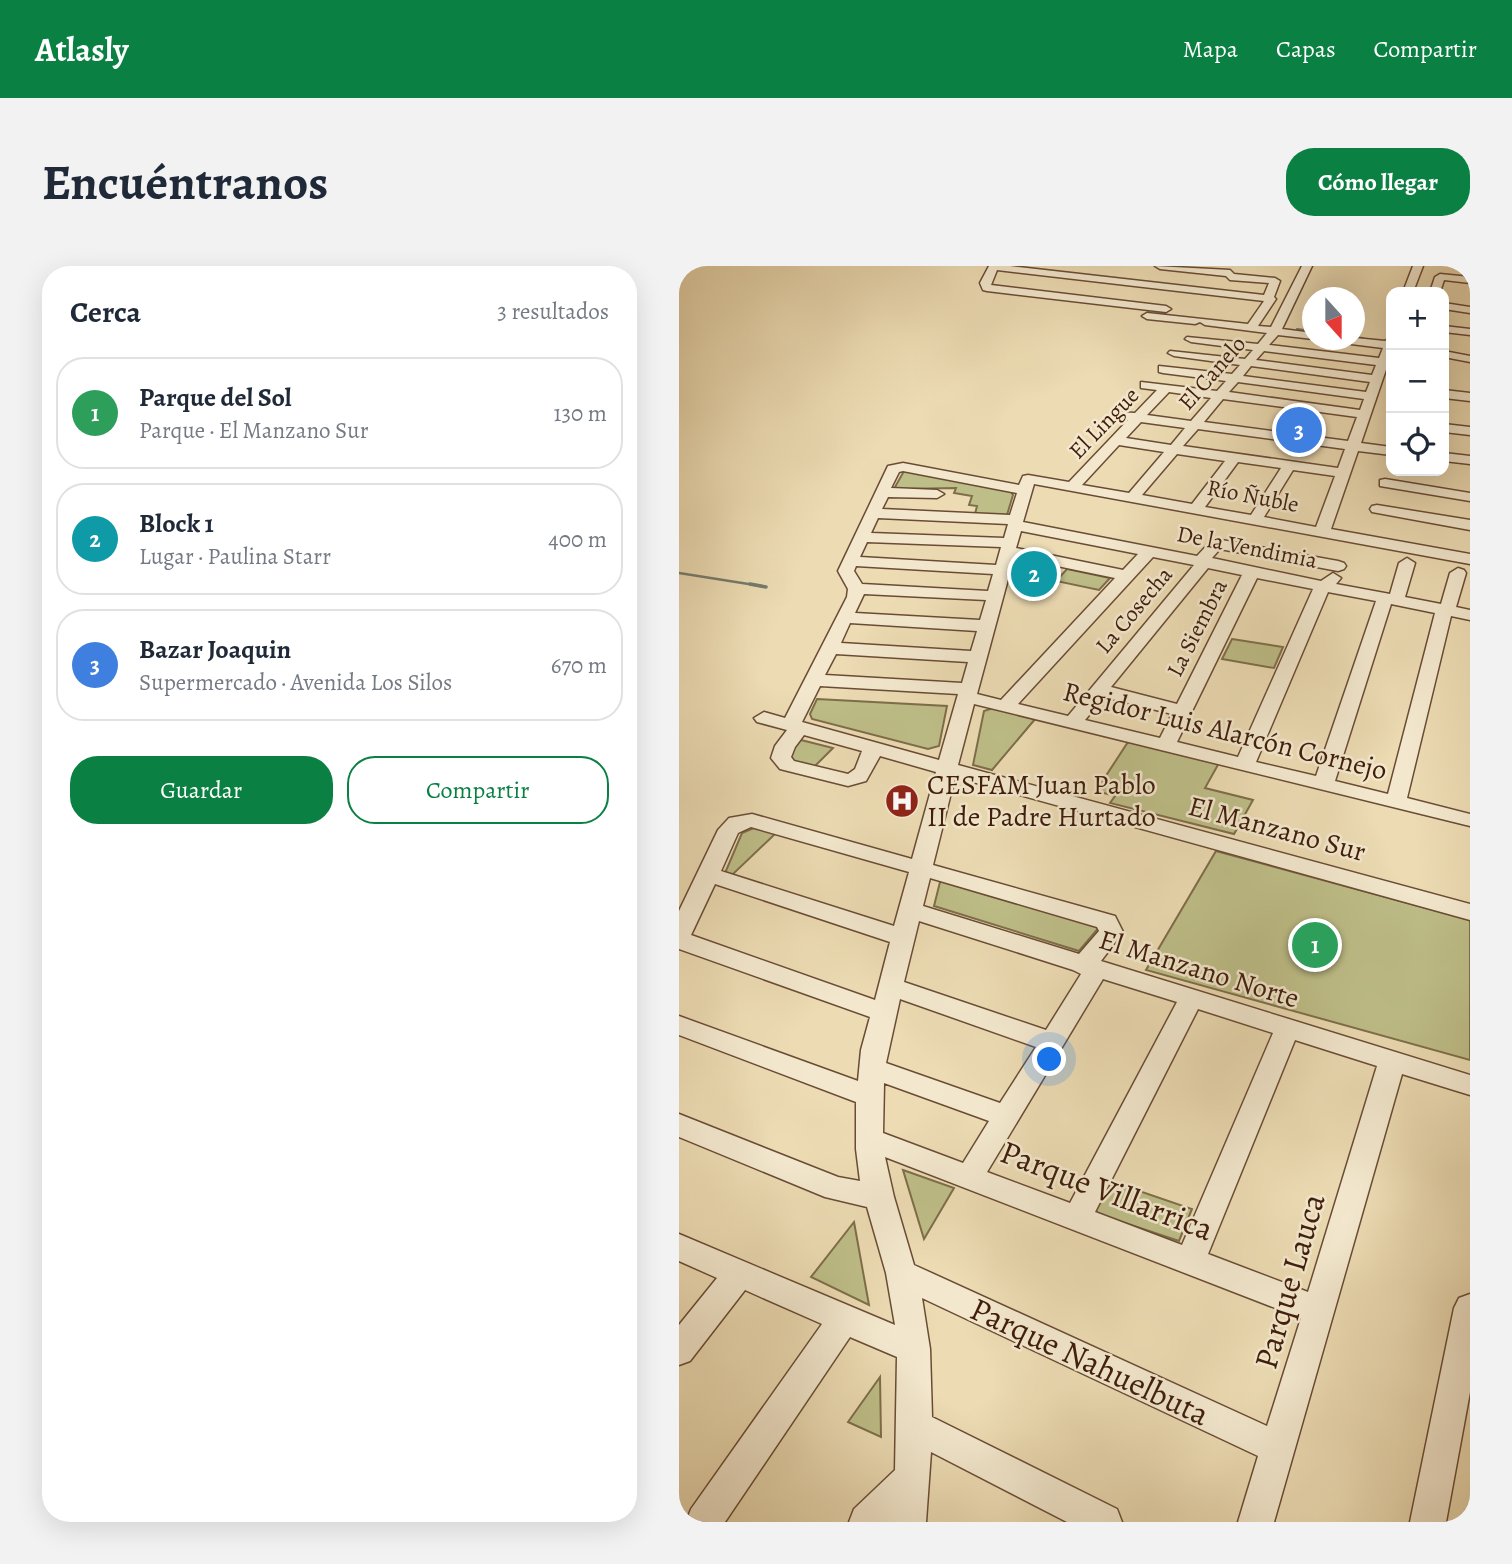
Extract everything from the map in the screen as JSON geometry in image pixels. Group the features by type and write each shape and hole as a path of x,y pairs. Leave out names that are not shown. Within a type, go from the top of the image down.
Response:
{"street":[{"path":"1410,287 1418,266"},
{"path":"1254,324 1200,322 1069,286 992,270 985,284 987,288 1069,286 1168,289 1266,304"},
{"path":"1262,274 1297,272"},
{"name":"El Canelo","path":"1133,497 1275,331 1297,272"},
{"path":"1437,287 1440,278 1444,276 1470,279"},
{"path":"1069,286 1168,289 1230,279 1275,281 1254,324"},
{"path":"1168,289 1230,279 1266,304"},
{"path":"1168,289 1254,324 1275,331 1302,335"},
{"path":"1449,307 1469,310"},
{"path":"1449,316 1469,310"},
{"path":"1449,330 1469,337"},
{"path":"1449,339 1469,337"},
{"path":"1191,339 1382,362"},
{"path":"1365,341 1386,343"},
{"path":"1322,532 1388,350"},
{"path":"1174,353 1376,379"},
{"path":"1449,355 1470,359"},
{"path":"1163,369 1370,396"},
{"path":"1145,385 1220,395 1265,418 1317,425 1352,446 1386,450"},
{"name":"El Lingue","path":"1072,487 1167,388"},
{"path":"1449,395 1470,397"},
{"path":"1119,415 1194,425 1265,418 1317,425 1363,414"},
{"path":"1449,428 1469,430"},
{"path":"1116,440 1342,473"},
{"path":"1196,508 1234,458"},
{"path":"1449,458 1470,460"},
{"path":"1256,519 1289,466"},
{"name":"Río Ñuble","path":"882,492 893,469 899,467 1027,485 1072,487 1322,532 1370,528 1470,559"},
{"path":"1245,764 1317,595 1333,580 1338,566 1370,528 1387,476"},
{"path":"1385,483 1470,497"},
{"path":"908,1522 916,1427 914,1349 902,1274 871,1163 871,1082 885,999 1027,485"},
{"path":"873,748 861,777 856,780 787,765 781,758 814,680 855,597 856,589 846,573 882,492 937,494"},
{"name":"De la Vendimia","path":"873,513 1016,522 1470,615"},
{"path":"1370,528 1470,525"},
{"path":"862,537 1009,547 1127,576"},
{"name":"La Cosecha","path":"1073,722 1205,562 1204,558 1215,545 1338,566"},
{"path":"1006,705 1150,551"},
{"path":"851,561 1003,570"},
{"path":"1324,784 1390,599 1407,563"},
{"name":"La Siembra","path":"1166,745 1252,571"},
{"path":"1396,802 1458,573"},
{"path":"856,589 995,596"},
{"path":"845,618 987,626"},
{"path":"829,648 978,657"},
{"name":"Regidor Luis Alarcón Cornejo","path":"814,680 968,693 1006,705 1396,802 1469,816"},
{"path":"1099,690 1183,711"},
{"name":"El Manzano Sur","path":"764,718 1470,912"},
{"path":"969,1177 1051,1042 1111,932 1107,922 752,820 737,823 729,830 679,937 885,999 1051,1042"},
{"name":"El Manzano Norte","path":"707,874 1090,968 1470,1085"},
{"path":"1077,1218 1191,999"},
{"path":"679,1025 871,1082 1006,1116"},
{"path":"1190,1261 1287,1029"},
{"name":"Parque Lauca","path":"1256,1522 1392,1061"},
{"path":"679,1125 835,1188 879,1197"},
{"name":"Parque Villarrica","path":"869,1139 1318,1310"},
{"path":"679,1247 914,1349"},
{"path":"679,1350 740,1273"},
{"name":"Parque Nahuelbuta","path":"902,1274 1278,1448"},
{"path":"1428,1522 1470,1308"},
{"path":"704,1522 844,1319"},
{"path":"916,1427 1104,1522"},
{"path":"867,1522 913,1477"}],"green space":[{"path":"904,471 1010,490 1013,495 1007,515 975,514 977,506 969,505 972,496 954,493 956,488 897,489 895,487"},
{"path":"1067,569 1110,578 1099,590 1056,581"},
{"path":"1232,639 1283,647 1274,668 1222,659"},
{"path":"817,699 947,706 939,746 928,749 812,719 810,714"},
{"path":"993,708 1036,718 992,770 973,765 984,711"},
{"path":"801,740 833,748 813,768 791,762 789,752"},
{"path":"1128,742 1219,763 1205,788 1253,800 1234,834 1110,803 1115,796 1096,791"},
{"path":"756,827 776,833 732,875 725,873 742,833"},
{"path":"1216,851 1470,920 1470,1060 1146,970"},
{"path":"941,878 1101,925 1079,951 934,906"},
{"path":"903,1170 954,1188 924,1239"},
{"path":"1107,1180 1192,1209 1179,1241 1092,1212"},
{"path":"854,1222 869,1305 811,1277"},
{"path":"880,1377 881,1437 848,1422"}],"waterway":[{"path":"1297,329 1302,330"},
{"path":"679,573 759,586"},
{"path":"750,584 759,586"},
{"path":"759,586 766,587"}],"place":[{"name":"Bazar Joaquin","path":"1299,430"},
{"name":"Block 1","path":"1034,574"},
{"name":"CESFAM Juan Pablo II de Padre Hurtado","path":"902,801"},
{"name":"Parque del Sol","path":"1315,945"}]}
